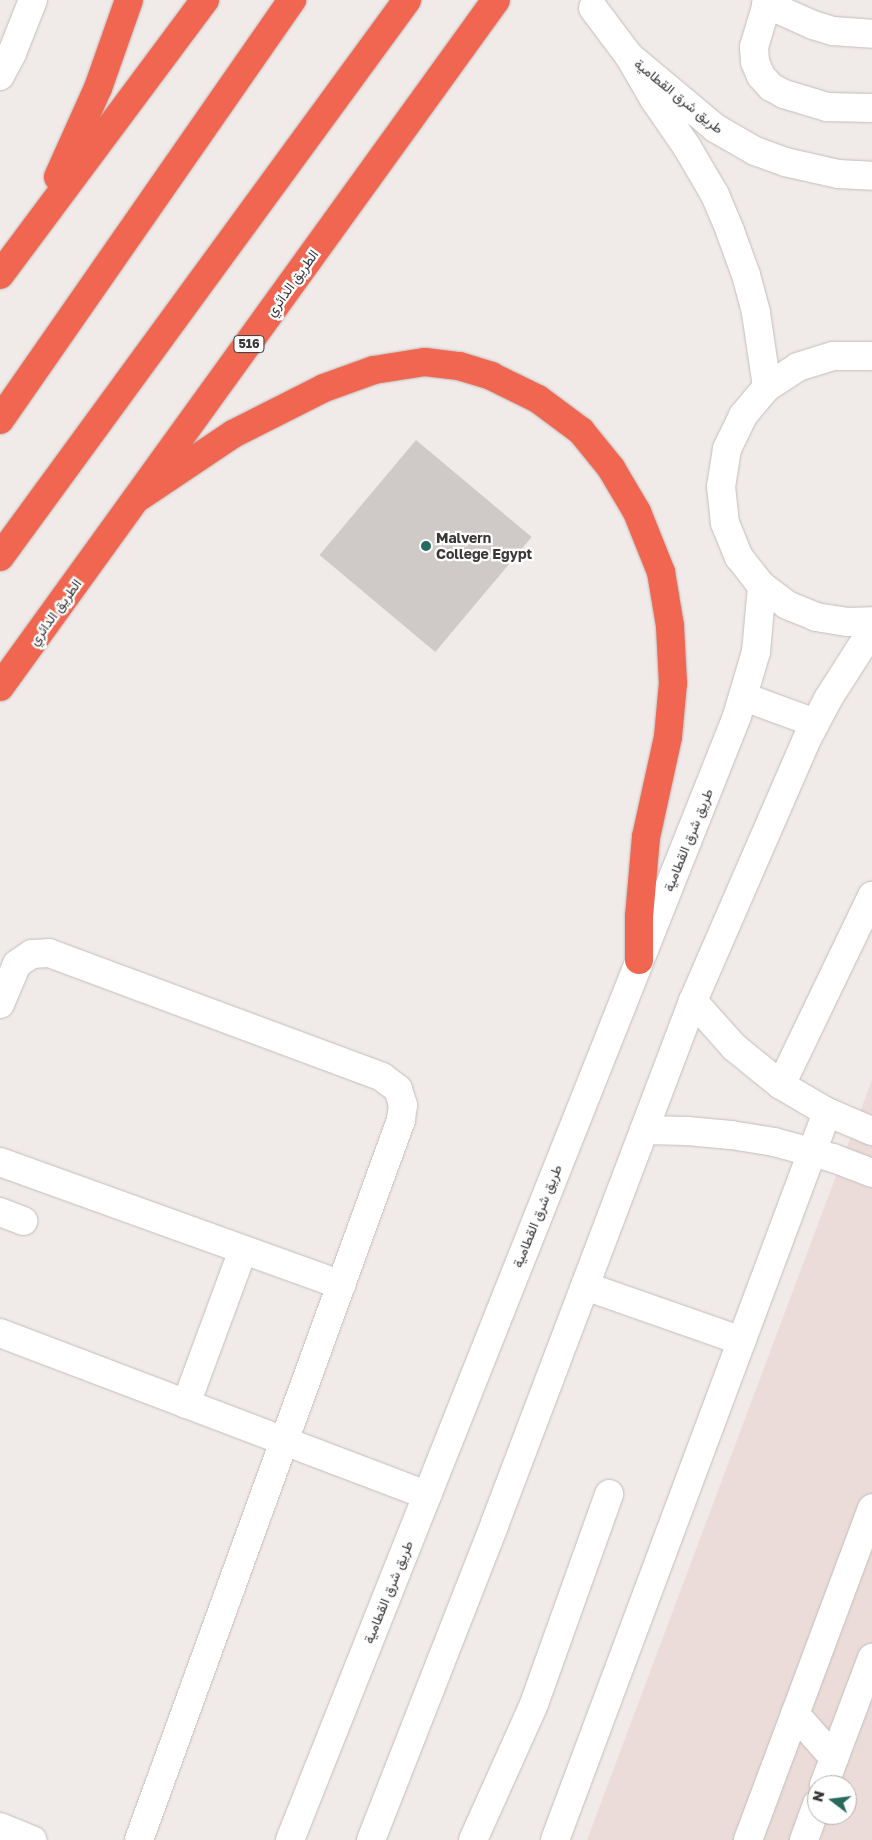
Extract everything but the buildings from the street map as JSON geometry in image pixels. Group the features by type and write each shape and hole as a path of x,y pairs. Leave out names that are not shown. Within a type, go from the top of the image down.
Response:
{"highway":[{"path":"36,225 98,88 129,0"},
{"path":"0,275 204,0"},
{"path":"0,420 292,0"},
{"path":"0,557 406,0"},
{"name":"الطريق الدائري","path":"0,687 496,0"},
{"path":"139,497 233,434 324,388 374,370 425,362 459,366 492,376 538,399 581,432 611,468 638,512 661,572 670,626 673,683 668,738 646,838 640,908 639,960"}],"street":[{"path":"0,76 12,53 33,0"},
{"path":"872,34 849,34 813,25 767,2 754,47 755,62 761,76 771,87 784,94 827,107 872,108"},
{"name":"طريق شرق القطامية","path":"592,8 629,56 715,128 755,151 785,162 838,174 872,176"},
{"path":"629,56 715,195 749,285 756,313 767,387"},
{"path":"872,356 833,356 798,367 767,387 742,416 727,449 721,486 725,523 739,557 762,586 787,605 816,617 847,622 872,621"},
{"name":"طريق شرق القطامية","path":"290,1840 744,696 756,652 762,586"},
{"path":"371,1840 495,1523 693,1001 815,723 872,630"},
{"path":"744,696 815,723"},
{"path":"781,1085 872,896"},
{"path":"0,1004 17,964 32,954 49,953 390,1081 402,1097 403,1113 139,1840"},
{"path":"693,1001 734,1047 781,1085 827,1112 872,1132"},
{"path":"555,1840 827,1112"},
{"path":"644,1130 688,1130 731,1135 812,1152 872,1173"},
{"path":"0,1162 340,1285"},
{"path":"186,1404 243,1250"},
{"path":"584,1286 742,1341"},
{"path":"0,1332 427,1495"},
{"path":"473,1840 534,1704 609,1494"},
{"path":"748,1840 872,1508"},
{"path":"828,1775 872,1658"},
{"path":"795,1714 834,1758"},
{"path":"804,1840 809,1825"},
{"path":"0,1828 32,1840"}],"shaded area":[{"path":"872,1080 872,1840 587,1840"}],"place":[{"name":"Malvern College Egypt","path":"426,546"}]}
